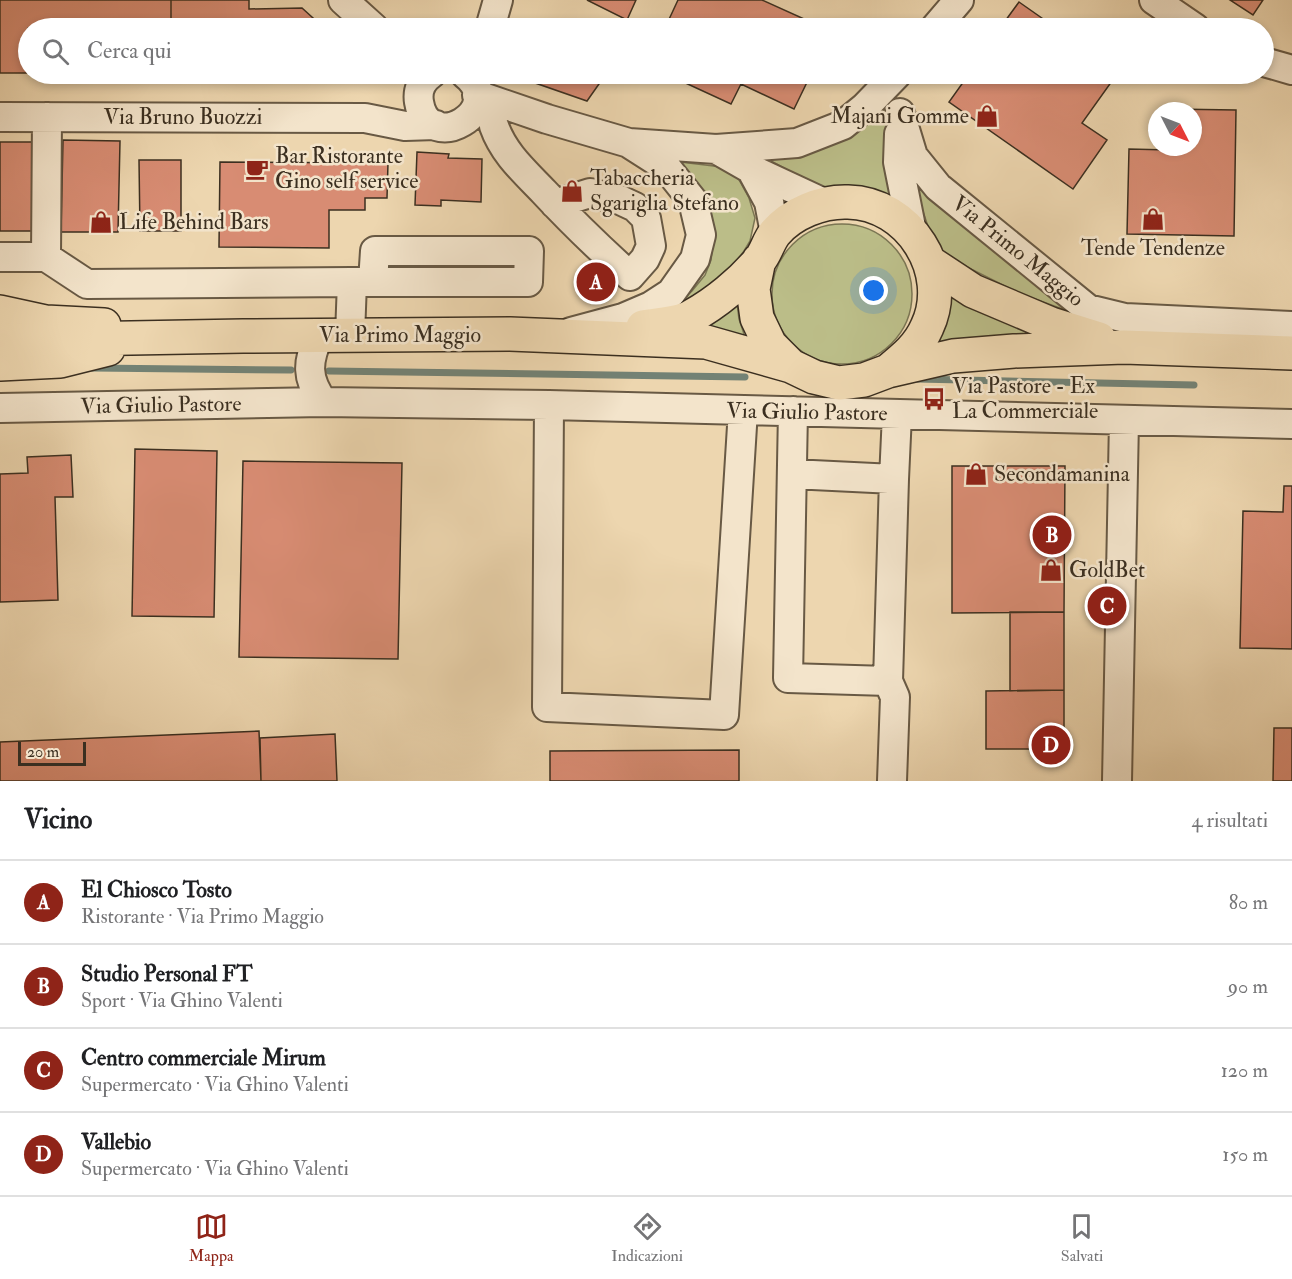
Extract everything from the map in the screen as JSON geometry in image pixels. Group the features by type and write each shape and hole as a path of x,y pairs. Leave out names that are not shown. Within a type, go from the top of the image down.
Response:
{"main road":[{"name":"Via Primo Maggio","path":"588,337 690,318 716,301 798,214 826,204 849,202 873,206 894,217 912,232 922,246 933,278 932,312 927,327 912,352 888,371"},
{"name":"Via Primo Maggio","path":"767,247 753,289 757,318 770,345 791,366"},
{"name":"Via Primo Maggio","path":"929,262 973,291 1051,324 1124,346"},
{"path":"0,312 46,322"},
{"path":"0,321 46,322"},
{"name":"Via Primo Maggio","path":"46,322 77,322 243,336"},
{"name":"Via Primo Maggio","path":"148,339 334,335 556,336 706,342 791,366 813,377 839,382 864,380 888,371 953,356 1124,346 1292,353"},
{"path":"0,340 148,339"},
{"path":"0,364 60,361 148,339"}],"street":[{"path":"343,0 363,18"},
{"path":"944,18 959,0"},
{"path":"1154,0 1180,18"},
{"path":"1274,65 1292,70"},
{"name":"Via Bruno Buozzi","path":"465,122 476,107 473,84"},
{"name":"Via Bruno Buozzi","path":"479,84 547,119 629,143"},
{"name":"Via Primo Maggio","path":"629,143 716,149 797,143 843,125 887,84"},
{"name":"Via Primo Maggio","path":"909,84 900,113 898,162 912,232"},
{"name":"Via Bruno Buozzi","path":"0,117 365,118 405,126 422,93 453,127 465,122 502,127 547,119"},
{"name":"Via Primo Maggio","path":"900,113 913,156 938,187 1088,309 1125,318 1292,326"},
{"path":"46,257 47,117"},
{"path":"494,126 509,156 555,204"},
{"name":"Via Primo Maggio","path":"556,336 623,318 651,306 671,293 695,259 701,235 693,201 666,167 629,143"},
{"name":"Via Primo Maggio","path":"716,149 751,169 826,204"},
{"name":"Via Primo Maggio","path":"751,169 769,202 767,247"},
{"path":"0,257 46,257 87,284 363,282 528,282 530,251 375,251 363,282 334,335 313,348 310,377 315,391 323,402"},
{"name":"Via Giulio Pastore","path":"0,408 323,402 549,405 1292,424"},
{"path":"549,405 547,707 724,715 743,410"},
{"path":"793,411 788,678 888,681"},
{"path":"892,781 895,697 888,681 897,414"},
{"path":"1117,781 1124,420"},
{"path":"792,474 894,479"}],"green space":[{"path":"888,102 886,136 901,198 822,189 770,159 815,151 840,141"},
{"path":"680,162 722,167 732,173 738,178 749,198 755,218 750,241 715,288 673,308 692,291 705,275 711,260 713,244"},
{"path":"921,187 1069,309 1068,311 1021,294 967,267 938,248 932,238 917,194 917,190"},
{"path":"842,224 869,229 891,245 907,267 912,294 907,321 891,343 869,359 842,364 815,359 793,343 777,321 772,294 777,267 793,245 815,229"},
{"path":"736,295 739,319 745,337 682,329"},
{"path":"951,296 1051,335 936,343"}],"building":[{"path":"0,0 171,0 171,18 18,18 18,73 0,73"},
{"path":"171,0 249,0 249,9 302,8 313,18 171,18"},
{"path":"587,0 636,0 628,18 623,18"},
{"path":"678,0 762,0 802,18 670,18"},
{"path":"1230,0 1263,0 1253,15"},
{"path":"1019,2 1042,18 1007,18"},
{"path":"538,84 599,84 587,101"},
{"path":"688,84 741,84 731,104"},
{"path":"741,84 806,84 794,109"},
{"path":"962,84 1110,84 1082,123 1107,140 1073,189 949,102"},
{"path":"1202,109 1236,110 1234,236 1127,234 1129,149 1148,149 1148,156 1202,156"},
{"path":"63,140 120,141 118,232 61,232"},
{"path":"0,142 37,142 36,231 0,231"},
{"path":"417,152 449,154 448,158 482,159 481,202 441,200 441,206 415,205"},
{"path":"139,160 181,160 181,231 140,231"},
{"path":"220,162 388,163 387,198 365,198 365,210 329,210 329,248 219,247"},
{"path":"135,449 217,451 214,617 132,616"},
{"path":"71,455 73,497 55,497 58,600 0,602 0,474 28,473 27,457"},
{"path":"243,461 402,463 398,659 239,657"},
{"path":"952,466 1065,466 1064,612 952,613"},
{"path":"1284,486 1292,486 1292,649 1240,648 1243,511 1283,512"},
{"path":"1010,612 1064,612 1064,690 1010,691"},
{"path":"1064,690 1064,749 986,749 986,691"},
{"path":"1274,728 1292,728 1292,781 1273,781"},
{"path":"259,731 261,781 0,781 0,742"},
{"path":"335,734 337,781 261,781 260,738"},
{"path":"739,750 739,781 550,781 550,751"}],"waterway":[{"path":"92,368 291,370"},
{"path":"329,371 745,377"},
{"path":"917,379 1194,385"}],"place":[{"name":"Majani Gomme","path":"987,116"},
{"name":"Bar Ristorante Gino self service","path":"257,169"},
{"name":"Tabaccheria Sgariglia Stefano","path":"572,191"},
{"name":"Tende Tendenze","path":"1153,219"},
{"name":"Life Behind Bars","path":"101,222"},
{"name":"El Chiosco Tosto","path":"596,282"},
{"name":"Via Pastore - Ex La Commerciale","path":"934,399"},
{"name":"Secondamanina","path":"976,474"},
{"name":"Studio Personal FT","path":"1052,535"},
{"name":"GoldBet","path":"1051,570"},
{"name":"Centro commerciale Mirum","path":"1107,606"},
{"name":"Vallebio","path":"1051,745"}]}
